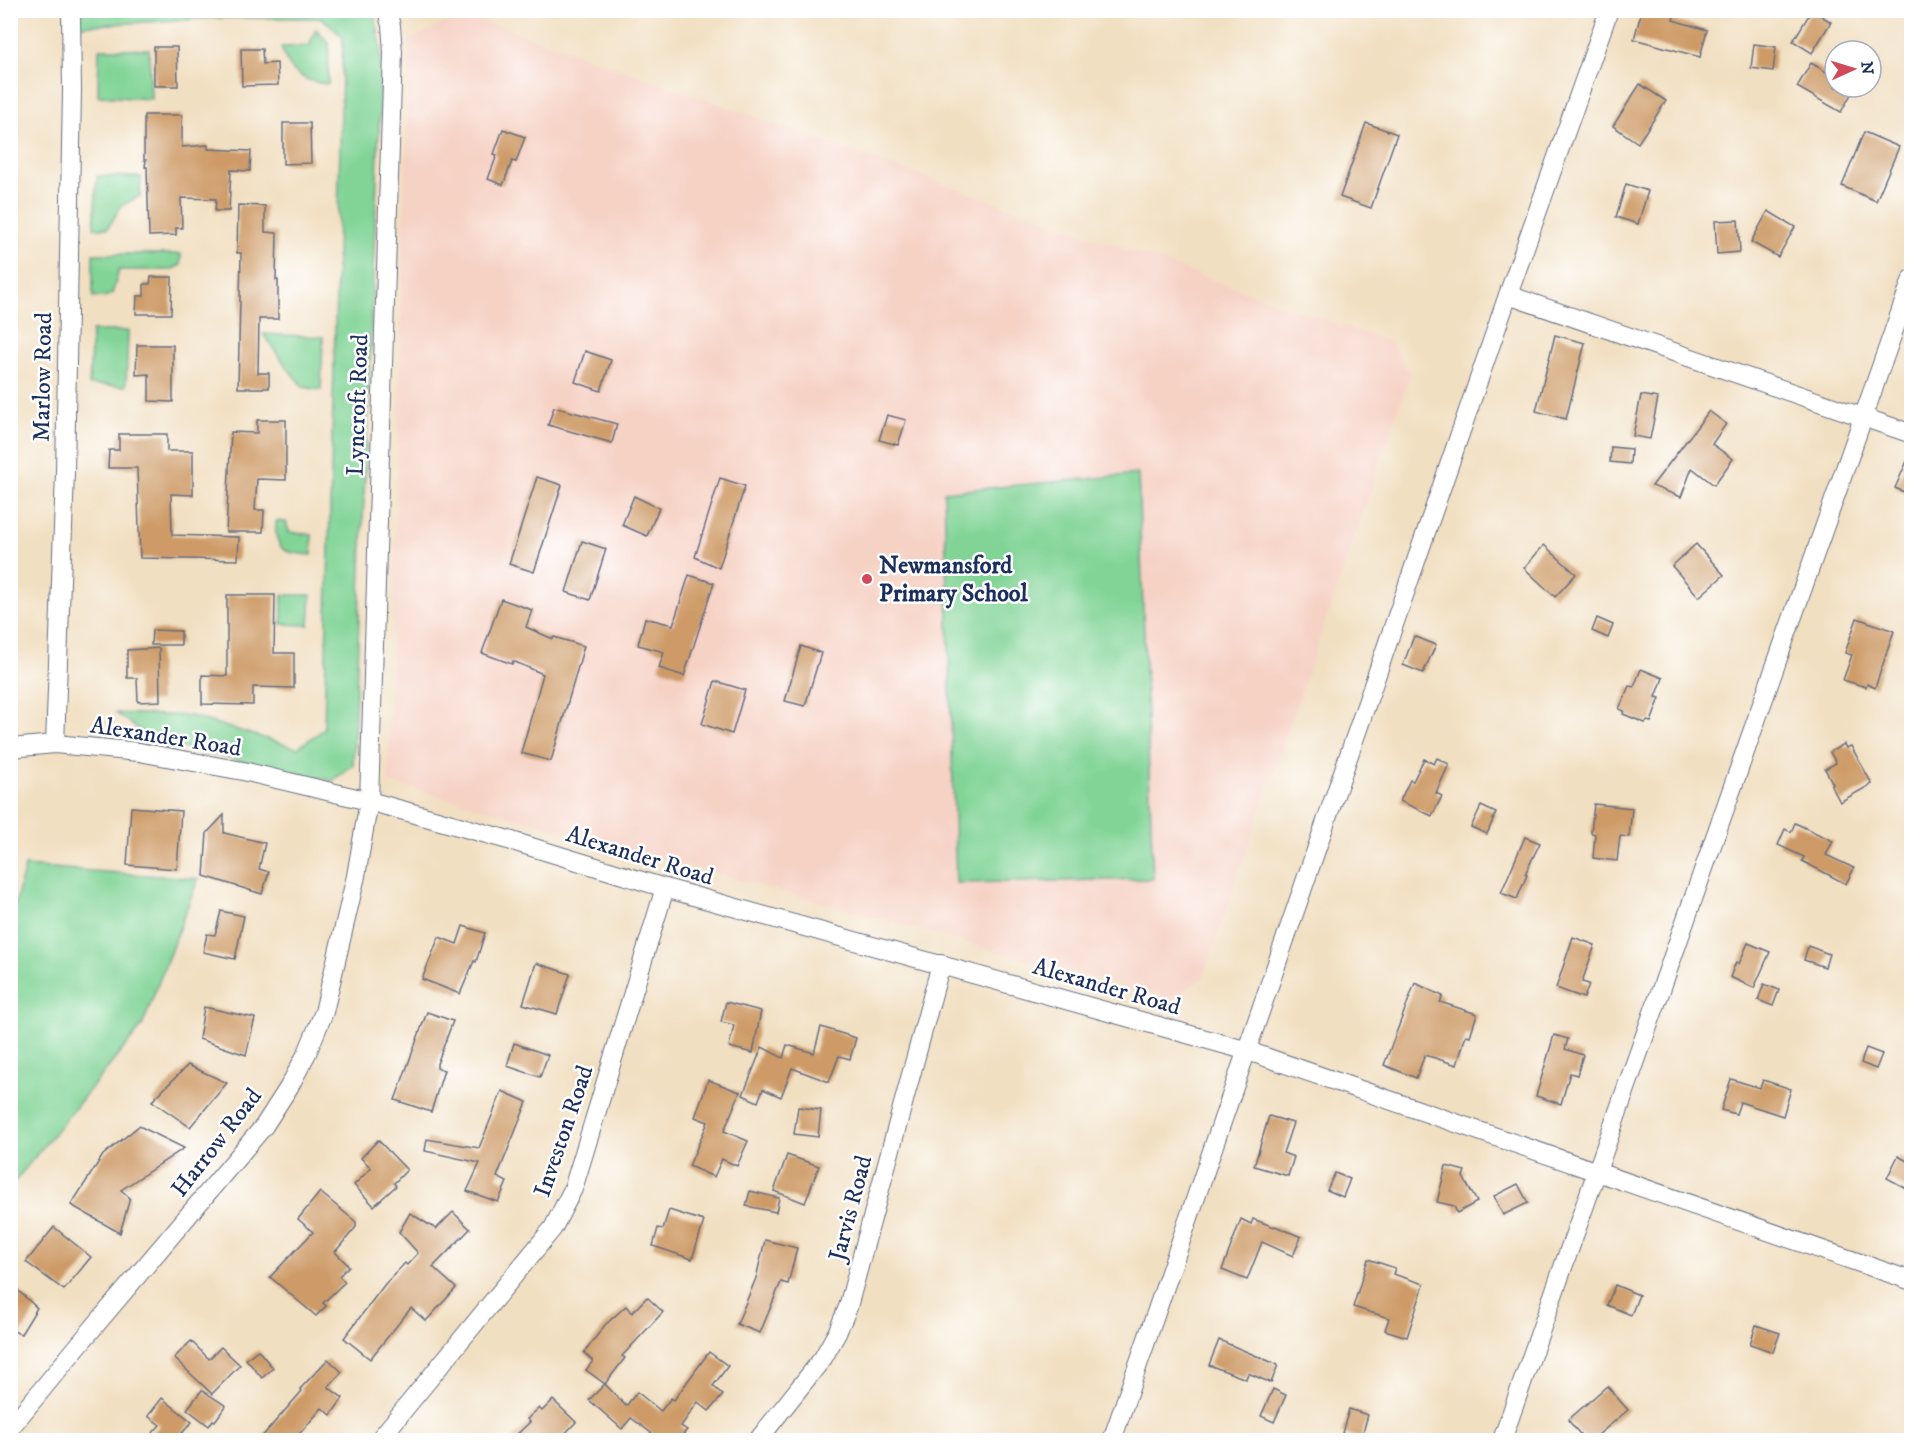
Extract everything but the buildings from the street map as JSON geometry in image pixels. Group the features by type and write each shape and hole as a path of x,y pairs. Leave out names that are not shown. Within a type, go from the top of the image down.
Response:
{"street":[{"name":"Marlow Road","path":"55,744 64,482 72,91 71,10"},
{"name":"Lyncroft Road","path":"369,801 393,52 387,10"},
{"path":"1112,1440 1508,295 1609,10"},
{"path":"1502,1440 1911,279"},
{"path":"1508,295 1911,434"},
{"name":"Alexander Road","path":"10,748 55,744 139,752 243,771 369,801 512,841 665,888 1248,1051 1911,1281"},
{"name":"Harrow Road","path":"10,1428 264,1126 289,1087 307,1053 324,1012 356,876 369,801"},
{"name":"Investon Road","path":"379,1440 553,1228 565,1206 573,1189 665,888"},
{"name":"Jarvis Road","path":"758,1440 823,1358 848,1306 940,964"}],"shaded area":[{"name":"Newmansford Primary School","path":"465,14 1391,343 1410,375 1203,978 1170,1000 388,782 409,40"}],"green space":[{"path":"374,10 381,47 380,104 353,765 332,781 156,742 116,713 191,716 297,748 324,729 343,37 322,18 214,18 78,26 78,11"},
{"path":"316,29 329,43 328,84 311,81 298,74 288,63 281,47 309,46"},
{"path":"99,49 149,49 151,99 98,96"},
{"path":"97,176 141,177 140,196 121,206 108,228 94,228"},
{"path":"93,254 181,254 181,265 170,270 119,270 112,294 93,297"},
{"path":"92,331 128,331 126,386 89,385"},
{"path":"263,334 323,337 321,390 303,387"},
{"path":"1138,474 1153,879 956,883 944,492"},
{"path":"276,521 286,522 289,532 312,535 312,555 283,549 277,539"},
{"path":"282,595 311,595 309,625 282,624"},
{"path":"25,866 198,879 142,1026 11,1186 11,921"}],"place":[{"name":"Newmansford Primary School","path":"867,579"}]}
